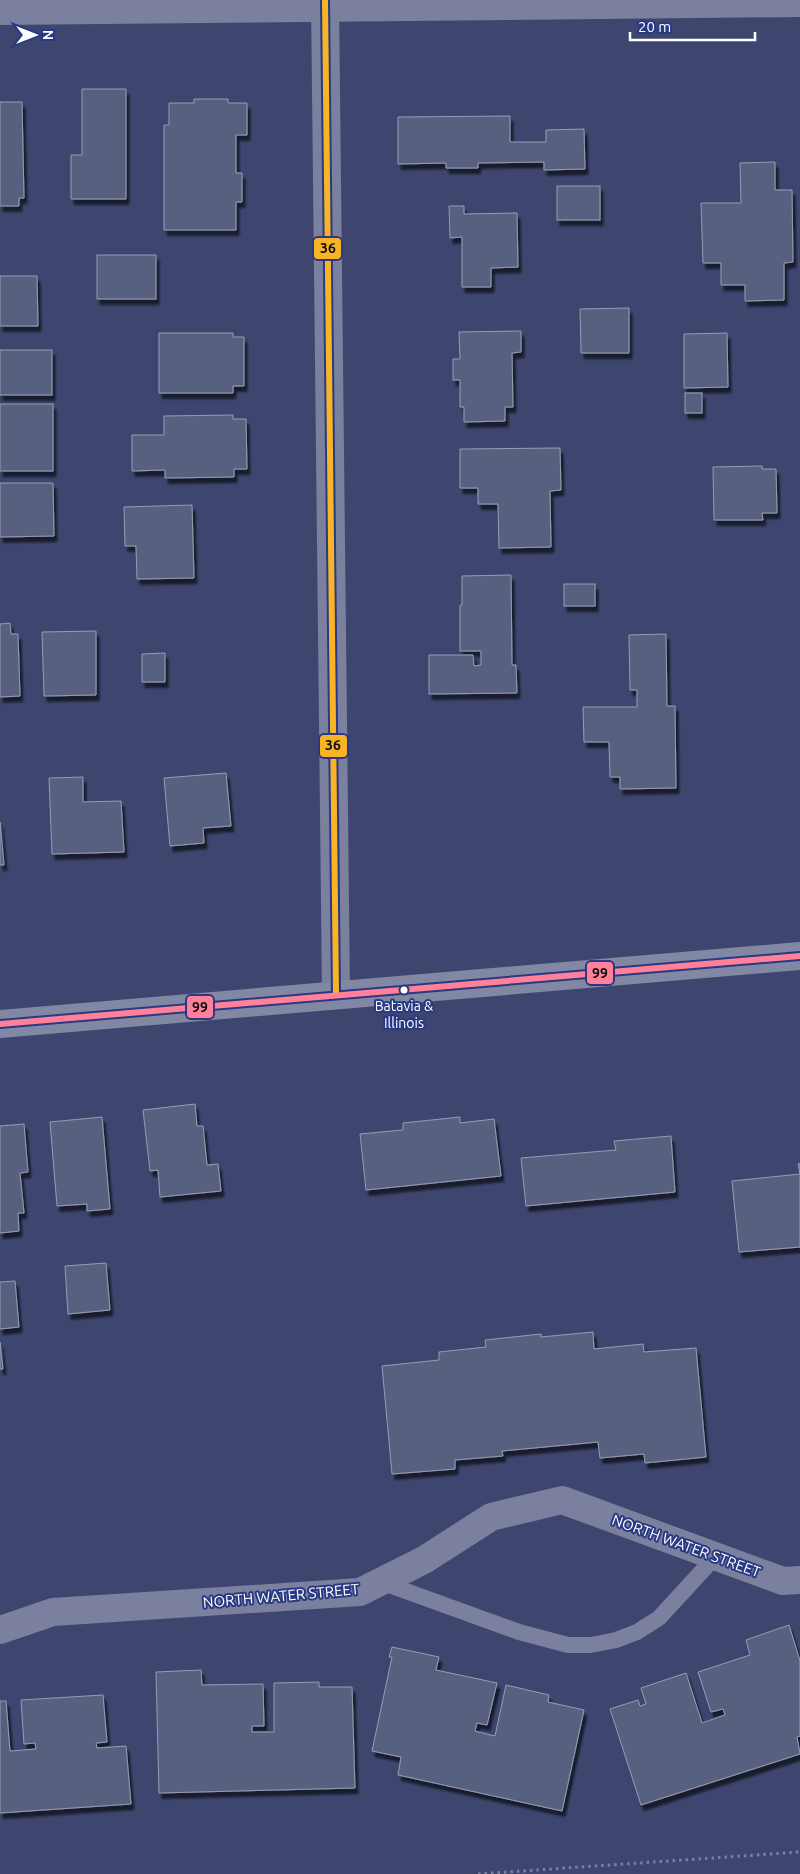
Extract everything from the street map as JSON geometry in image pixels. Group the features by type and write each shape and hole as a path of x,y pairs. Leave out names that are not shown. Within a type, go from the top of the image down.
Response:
{"main road":[{"path":"0,1024 800,956"}],"street":[{"path":"0,12 325,4 800,3"},
{"path":"325,4 336,994"},
{"name":"NORTH WATER STREET","path":"0,1630 53,1612 360,1592 424,1560 492,1517 562,1500 783,1581 800,1580"}],"lane":[{"path":"381,1582 519,1632 568,1645 592,1645 637,1632 659,1618 716,1556"}],"path":[{"path":"478,1874 800,1852"}],"building":[{"path":"82,89 126,89 126,199 71,199 71,155 82,155"},
{"path":"194,99 228,99 228,103 247,103 247,135 236,135 236,173 242,173 242,202 236,202 236,230 164,230 164,125 169,125 169,103 194,103"},
{"path":"0,102 22,102 24,198 19,198 19,206 0,206"},
{"path":"510,116 510,142 546,142 546,130 584,129 585,169 544,170 544,162 478,163 478,168 446,168 446,163 398,164 398,117"},
{"path":"775,162 775,190 792,190 793,262 784,263 784,300 745,301 745,285 721,285 721,263 703,263 701,203 741,203 740,163"},
{"path":"557,186 600,186 600,220 557,220"},
{"path":"449,206 464,206 464,214 517,213 518,267 491,268 491,287 462,287 462,237 450,238"},
{"path":"97,255 156,255 156,299 97,299"},
{"path":"0,276 37,276 38,326 0,326"},
{"path":"629,308 629,353 581,353 580,309"},
{"path":"521,331 521,352 512,353 513,407 505,407 505,421 464,422 464,407 460,407 460,380 453,380 453,359 460,359 459,332"},
{"path":"159,333 233,333 233,337 244,337 244,386 233,386 233,393 159,393"},
{"path":"727,333 728,387 684,388 684,334"},
{"path":"0,350 52,350 52,395 0,395"},
{"path":"685,393 702,393 702,413 685,413"},
{"path":"0,404 53,404 53,471 0,471"},
{"path":"233,415 233,419 246,419 247,469 234,469 234,477 165,478 165,470 132,471 132,435 164,435 164,416"},
{"path":"560,448 561,490 550,491 551,547 499,548 498,504 478,504 478,488 460,488 460,449"},
{"path":"762,466 762,469 776,469 777,513 762,513 763,520 714,520 713,467"},
{"path":"0,483 53,483 54,536 0,537"},
{"path":"192,505 194,578 137,579 136,546 125,546 124,507"},
{"path":"511,575 512,665 516,665 517,693 429,694 429,655 473,655 474,666 481,665 481,651 460,651 462,576"},
{"path":"564,584 595,584 595,606 564,606"},
{"path":"10,623 11,634 18,634 20,696 0,697 0,624"},
{"path":"96,631 96,695 44,696 42,632"},
{"path":"666,634 667,706 675,706 676,788 620,789 620,777 610,777 609,742 584,742 583,707 637,707 637,690 630,690 629,635"},
{"path":"165,653 165,682 142,682 142,654"},
{"path":"226,773 231,826 203,828 204,843 170,846 164,778"},
{"path":"83,777 83,802 121,801 124,852 52,854 49,778"},
{"path":"0,822 4,865 0,865"},
{"path":"195,1104 197,1126 203,1126 207,1165 218,1164 221,1191 160,1197 158,1170 150,1171 143,1110"},
{"path":"102,1117 110,1209 87,1211 87,1204 57,1206 50,1122"},
{"path":"460,1117 460,1123 494,1119 501,1176 366,1190 360,1134 403,1130 403,1123"},
{"path":"24,1124 28,1172 20,1173 24,1213 18,1213 19,1231 0,1233 0,1126"},
{"path":"671,1136 675,1192 526,1206 521,1158 616,1150 614,1141"},
{"path":"800,1174 800,1247 739,1252 732,1181"},
{"path":"106,1263 110,1310 68,1314 65,1266"},
{"path":"15,1281 19,1327 0,1329 0,1282"},
{"path":"593,1332 594,1349 643,1344 644,1352 696,1348 706,1457 645,1463 644,1454 600,1458 598,1442 502,1451 503,1456 455,1460 455,1469 392,1474 382,1366 439,1360 439,1352 486,1347 485,1340 541,1334 541,1337"},
{"path":"0,1342 3,1369 0,1369"},
{"path":"789,1625 800,1661 800,1736 797,1737 800,1754 641,1805 610,1709 638,1700 640,1706 646,1704 641,1688 686,1673 702,1723 725,1715 723,1709 711,1712 698,1672 750,1655 746,1640"},
{"path":"392,1647 439,1657 436,1670 497,1683 487,1725 477,1723 475,1731 495,1736 506,1685 549,1695 548,1702 584,1710 562,1811 398,1775 401,1757 372,1751 392,1657 389,1657"},
{"path":"201,1670 202,1685 263,1684 264,1726 252,1726 252,1732 274,1732 274,1683 319,1682 319,1687 352,1687 355,1788 159,1793 156,1672"},
{"path":"103,1695 107,1742 96,1743 97,1748 126,1746 131,1804 0,1813 0,1701 6,1701 10,1751 36,1749 35,1743 24,1744 21,1700"}],"transit line":[{"name":"36","path":"325,0 336,994"},
{"name":"99","path":"0,1024 800,956"}],"place":[{"name":"Batavia & Illinois","path":"404,990"}]}
